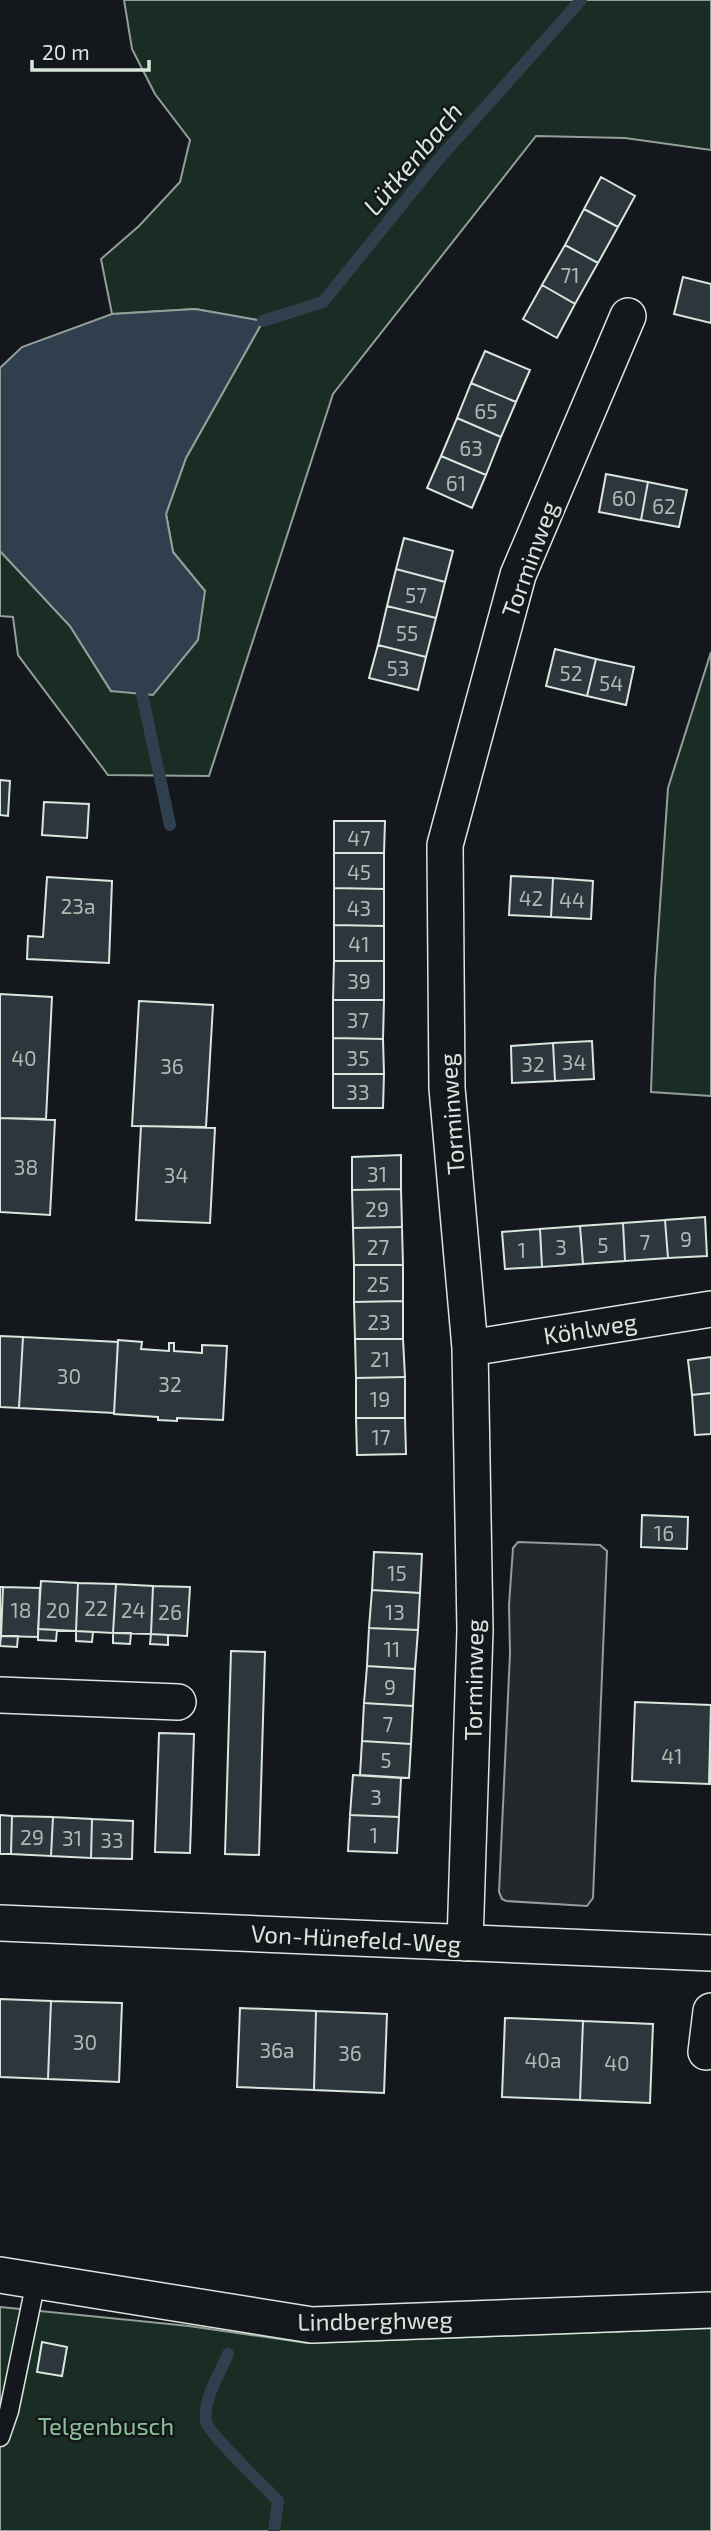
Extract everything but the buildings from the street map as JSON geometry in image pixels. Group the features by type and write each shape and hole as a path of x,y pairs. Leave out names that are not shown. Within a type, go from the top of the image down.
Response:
{"street":[{"name":"Torminweg","path":"465,1943 475,1630 470,1348 447,1088 445,845 518,575 628,316"},
{"name":"Köhlweg","path":"470,1348 711,1309"},
{"path":"0,1695 178,1702"},
{"name":"Von-Hünefeld-Weg","path":"0,1923 711,1953"},
{"path":"706,2052 711,2011"},
{"name":"Lindberghweg","path":"0,2275 312,2325 711,2310"}],"lane":[{"path":"0,2437 9,2411 36,2281"}],"green space":[{"path":"124,0 711,0 711,150 625,138 536,136 333,394 209,776 108,775 18,655 13,617 0,616 0,551 70,626 111,691 205,591 173,552 166,514 186,458 263,321 195,309 112,314 101,259 139,226 180,182 190,140 155,94 132,49"},
{"path":"711,652 711,1096 651,1092 655,979 668,788"},
{"name":"Telgenbusch","path":"0,2307 189,2326 307,2343 711,2328 711,2531 0,2531"}],"shaded area":[{"path":"518,1542 600,1545 607,1551 593,1898 587,1906 506,1901 499,1892 510,1653 509,1605 513,1548"}],"water":[{"path":"195,309 263,321 186,458 166,514 173,552 205,591 198,640 153,695 111,691 70,626 0,551 0,368 22,347 112,314"}],"waterway":[{"name":"Lütkenbach","path":"263,321 323,302 438,160 581,0"},
{"path":"142,694 170,825"},
{"path":"228,2354 207,2404 206,2421 226,2448 278,2501 274,2531"}]}
